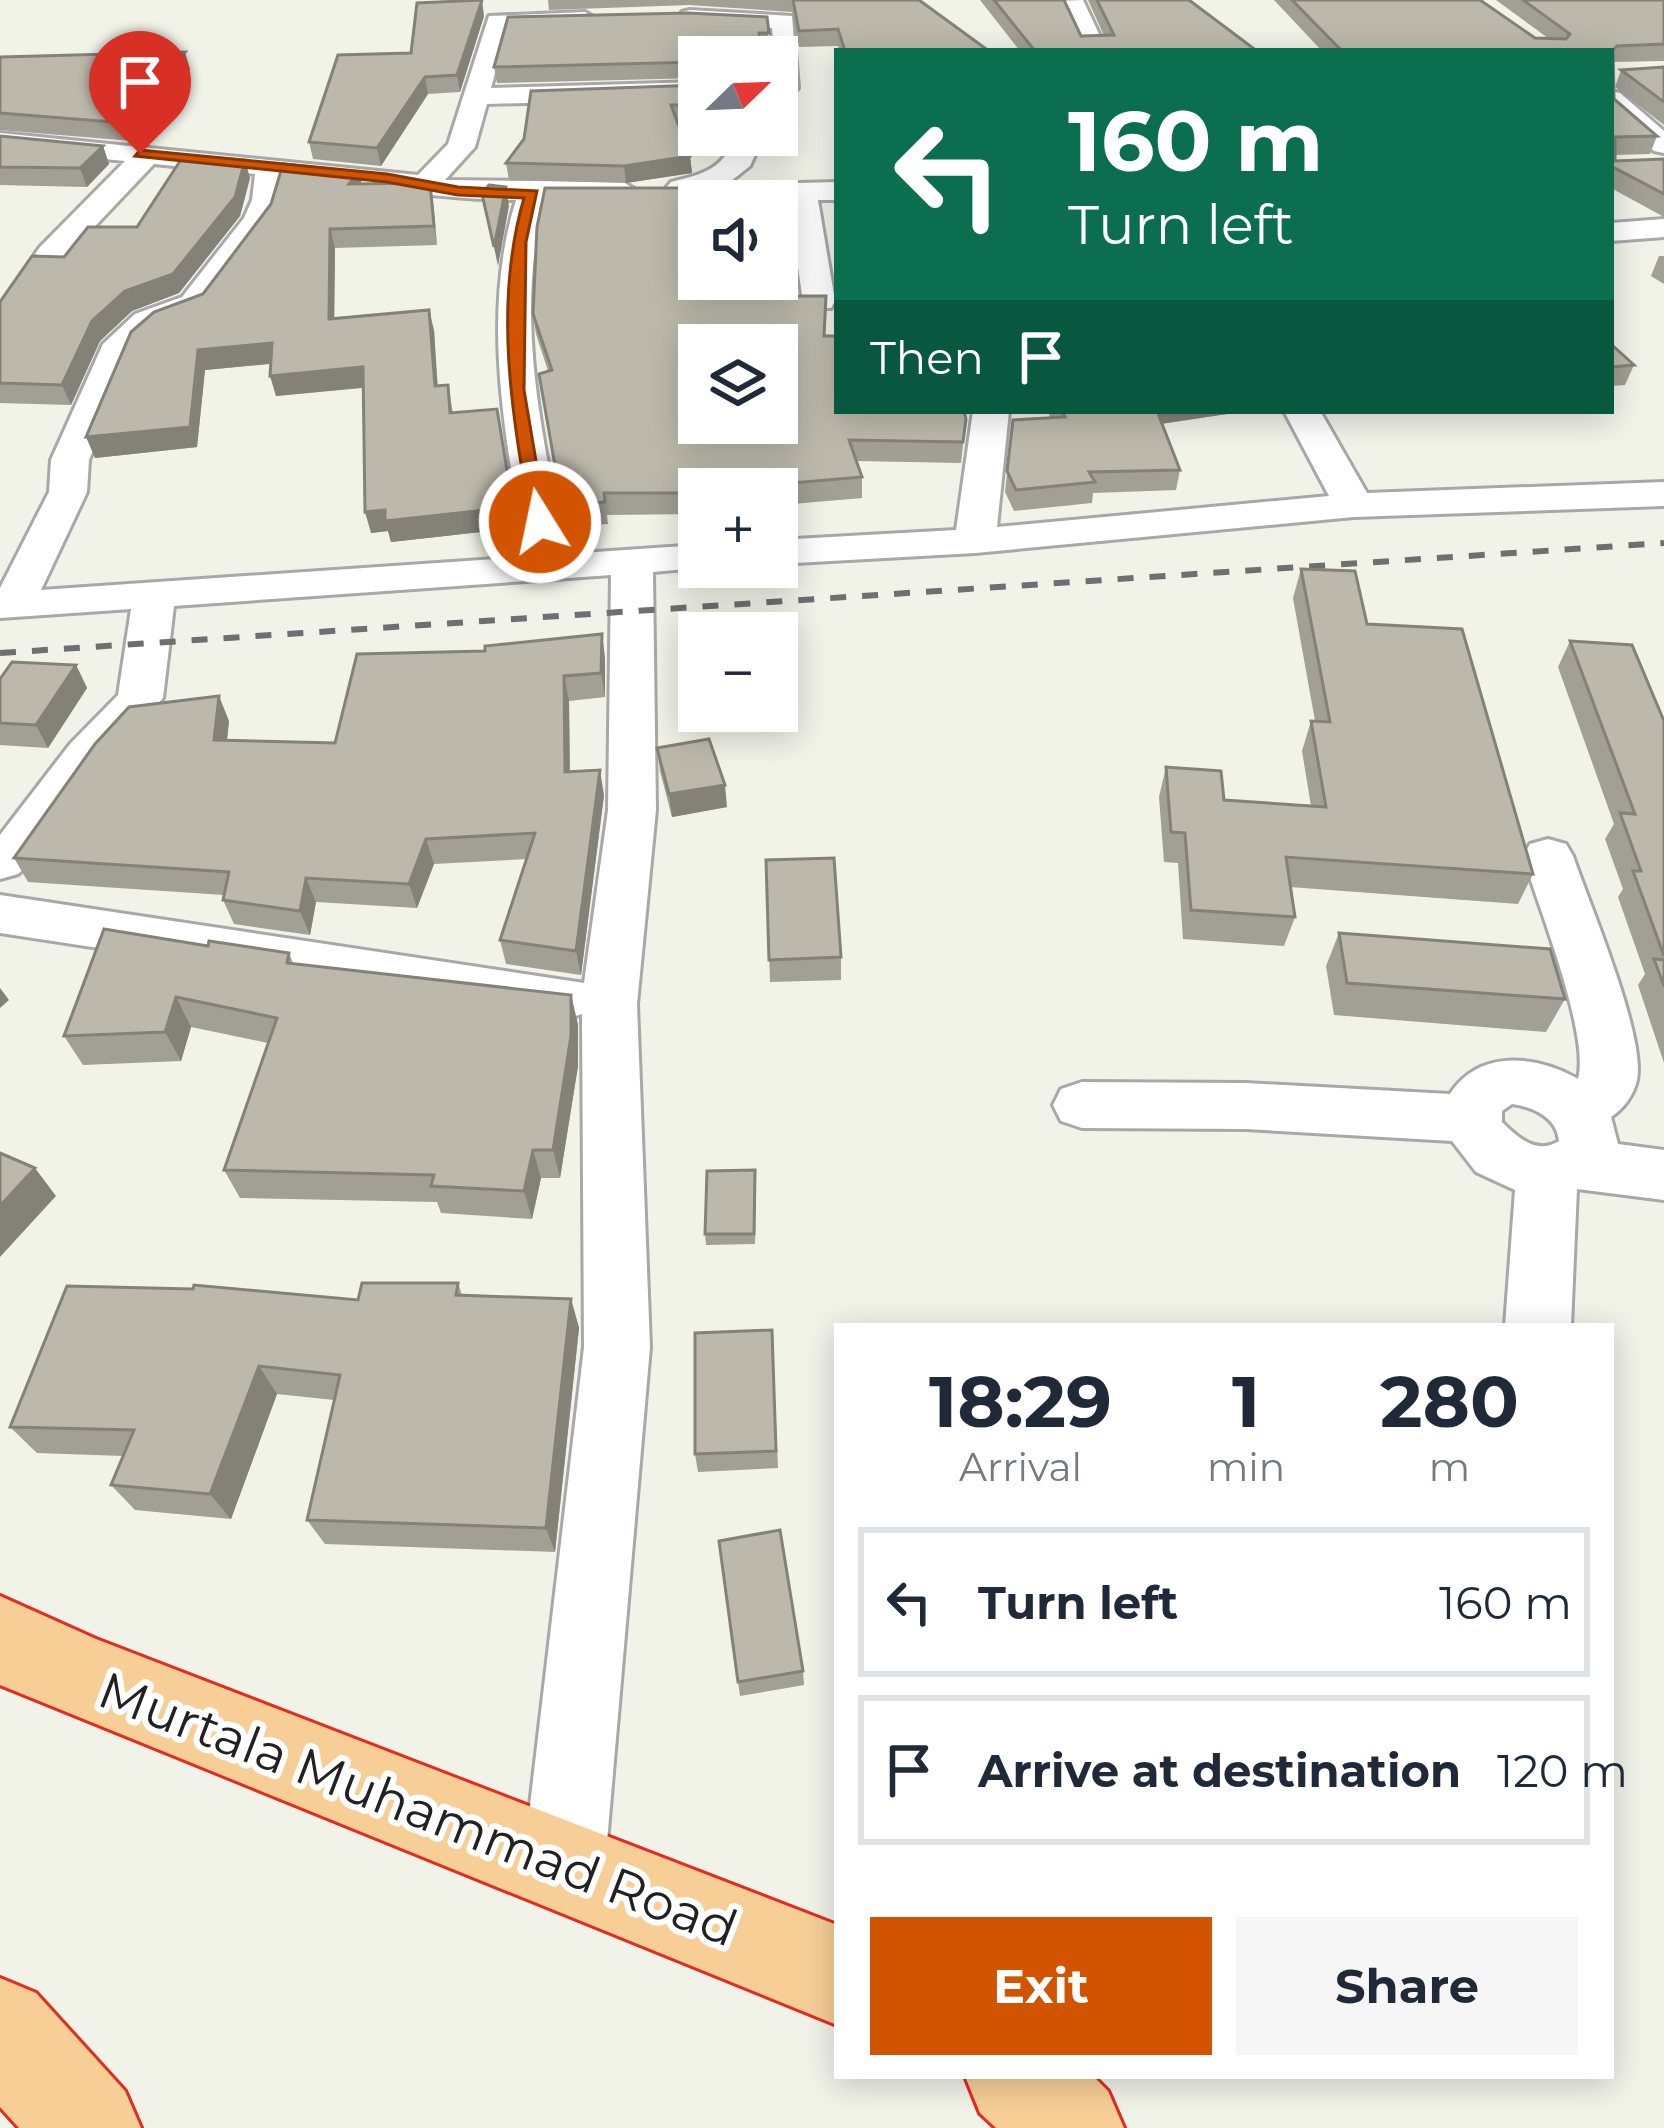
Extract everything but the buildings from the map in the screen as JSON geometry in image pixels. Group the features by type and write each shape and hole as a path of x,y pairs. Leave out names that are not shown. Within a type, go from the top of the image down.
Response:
{"highway":[{"name":"Murtala Muhammad Road","path":"0,1640 77,1676 834,1974"},
{"path":"0,2030 88,2128"},
{"path":"1020,2079 1071,2128"}],"street":[{"path":"1072,1 1094,48"},
{"path":"664,18 784,21 784,36"},
{"path":"425,184 461,147 497,21 617,19"},
{"path":"479,95 678,90"},
{"path":"1614,103 1658,159"},
{"path":"0,141 532,194 834,191"},
{"path":"51,254 147,155"},
{"path":"665,192 731,172 744,156"},
{"path":"6,605 68,492 70,460 120,344 147,321 194,304 258,220 267,200 270,168"},
{"path":"532,194 518,242 516,390 548,566"},
{"path":"802,194 819,301"},
{"path":"1614,232 1664,228"},
{"path":"975,541 992,414"},
{"path":"1304,414 1354,506"},
{"path":"798,551 975,541 1354,506 1664,494"},
{"path":"6,605 678,558"},
{"path":"564,1865 617,1347 609,1004 632,810 632,561"},
{"path":"0,862 25,841 87,755 140,698 154,594"},
{"path":"1538,1323 1567,1148 1609,1077 1601,1028 1548,856"},
{"path":"0,914 609,1004"},
{"path":"1567,1148 1542,1088 1506,1082 1485,1088 1473,1101 1471,1119 1479,1139 1521,1169 1567,1148 1664,1175"},
{"path":"1082,1105 1246,1106 1471,1119"}],"railway":[{"path":"0,653 1664,543"}],"route":[{"path":"140,154 387,178 458,191 532,194 518,242 521,290 516,390 540,522"}]}
